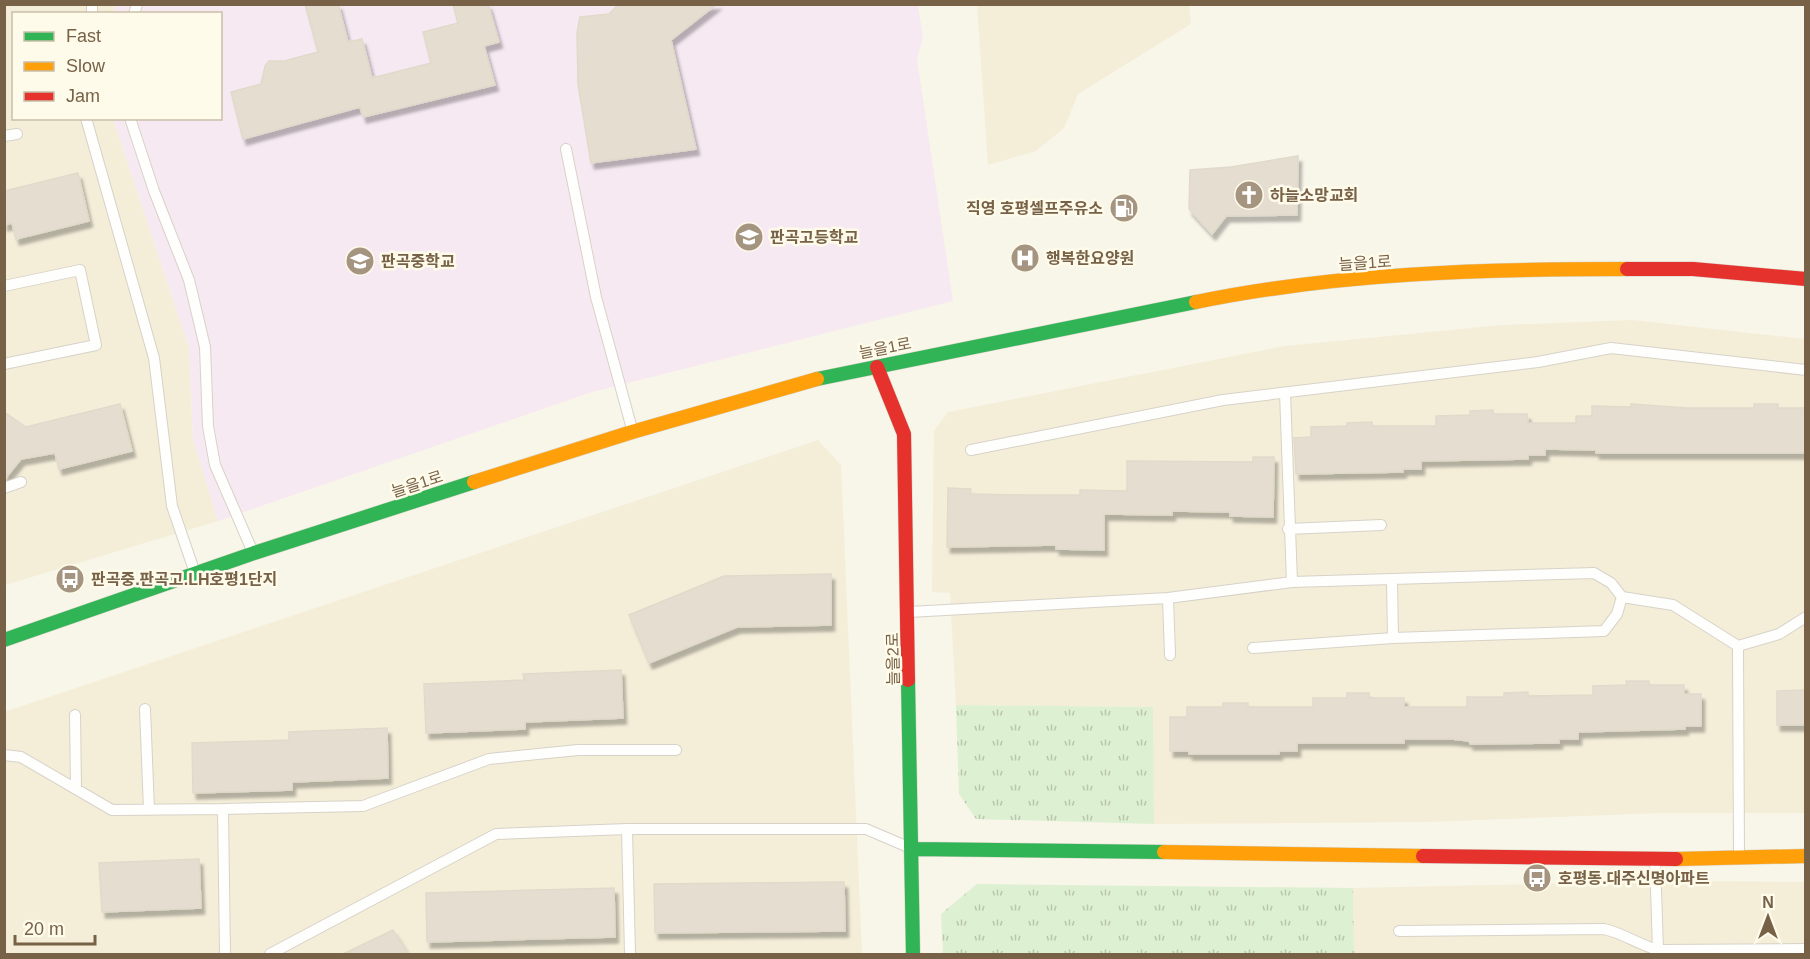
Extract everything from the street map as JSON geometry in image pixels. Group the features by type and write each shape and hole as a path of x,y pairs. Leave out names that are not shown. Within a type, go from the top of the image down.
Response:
{"street":[{"name":"늘을1로","path":"4,640 254,553 632,432 810,380 1269,287 1501,269 1693,269 1806,279"},
{"name":"늘을2로","path":"877,367 904,434 909,612 913,954"},
{"path":"912,849 1655,859 1806,856"}],"lane":[{"path":"87,120 152,348 172,506 195,573"},
{"path":"131,120 154,191 189,280 205,346 208,426 215,465 254,553"},
{"path":"4,136 17,134"},
{"path":"566,149 596,297 632,432"},
{"path":"4,286 80,270 96,345 4,364"},
{"path":"971,450 1223,400 1538,362 1611,348 1806,370"},
{"path":"1285,393 1288,530 1292,582"},
{"path":"4,488 21,482"},
{"path":"1288,530 1382,525"},
{"path":"909,612 1168,598 1292,582 1594,573 1611,583 1622,597 1672,605 1738,646 1779,634 1806,616"},
{"path":"1392,580 1393,638"},
{"path":"1253,648 1393,638 1604,631 1617,614 1622,597"},
{"path":"1168,598 1170,655"},
{"path":"1738,646 1739,856"},
{"path":"144,709 149,810"},
{"path":"75,715 76,789"},
{"path":"4,754 21,757 112,810 223,810 363,806 489,759 578,750 676,750"},
{"path":"223,810 225,954"},
{"path":"627,829 630,954"},
{"path":"270,954 496,834 627,829 866,829 912,849"},
{"path":"1655,859 1656,952"},
{"path":"1399,931 1604,929 1615,931 1656,952 1806,949"}],"shaded area":[{"path":"5,5 115,5 114,12 12,12 12,120 113,120 189,348 193,440 218,521 5,585"},
{"path":"115,5 918,5 923,38 917,59 953,301 592,392 218,521 193,440 189,348 113,120 222,120 222,12 114,12"},
{"path":"977,5 1189,5 1191,24 1078,94 1064,128 1036,151 988,165"},
{"path":"1632,320 1805,339 1805,813 1661,813 1427,822 1154,824 1152,707 956,705 950,593 932,592 934,431 948,412 1285,346 1503,325"},
{"path":"818,440 841,465 862,954 5,954 4,712"},
{"path":"1679,881 1805,882 1805,954 1354,954 1353,888"}],"green space":[{"path":"956,705 1153,707 1154,824 976,819 959,794"},
{"path":"977,884 1353,888 1354,954 943,954 941,914"},
{"path":"1124,940 1140,954 1109,954"}],"building":[{"path":"305,4 338,4 348,42 362,39 372,78 431,63 423,32 458,23 453,4 488,4 499,42 484,46 495,85 363,117 360,107 243,139 231,92 261,84 265,66 269,61 284,61 318,52"},
{"path":"619,4 717,4 671,40 696,149 591,163 578,84 577,33 580,17 609,14"},
{"name":"하늘소망교회","path":"1298,156 1297,215 1226,216 1212,234 1189,209 1190,170 1231,167"},
{"path":"78,173 89,221 16,239 12,223 4,225 4,191"},
{"path":"120,404 132,451 59,469 55,453 21,459 4,480 4,412 26,427"},
{"path":"1631,404 1687,408 1754,408 1754,404 1778,404 1778,408 1806,408 1806,453 1596,453 1596,450 1545,449 1545,455 1528,455 1528,459 1421,461 1421,469 1403,469 1403,472 1296,474 1294,438 1311,437 1311,427 1347,426 1347,423 1372,422 1372,426 1436,426 1436,416 1470,415 1470,411 1493,410 1493,414 1527,414 1528,423 1576,423 1576,416 1592,416 1592,406 1631,407"},
{"path":"1253,457 1274,457 1273,517 1230,516 1230,512 1172,511 1172,515 1104,514 1104,550 1056,549 1056,545 947,547 948,488 971,489 970,494 1026,495 1080,495 1080,490 1127,491 1127,461 1253,462"},
{"path":"831,574 831,625 737,627 649,663 629,615 724,576"},
{"path":"621,670 623,718 525,722 525,729 426,733 424,684 524,680 523,674"},
{"path":"1626,681 1649,681 1649,685 1684,685 1684,694 1701,694 1701,726 1685,726 1685,729 1578,732 1578,739 1559,739 1559,743 1470,744 1469,741 1451,739 1404,739 1404,743 1297,743 1297,751 1279,751 1279,754 1189,754 1189,751 1170,751 1170,717 1187,717 1187,707 1223,707 1223,703 1248,703 1248,707 1313,707 1313,698 1347,698 1347,693 1369,693 1369,698 1404,698 1404,707 1467,707 1467,697 1504,697 1504,693 1528,692 1528,696 1593,695 1593,686 1627,685"},
{"path":"1806,690 1806,725 1777,725 1777,691"},
{"path":"387,728 388,778 292,782 292,790 193,793 192,743 289,740 289,732"},
{"path":"199,859 201,908 102,912 99,863"},
{"path":"844,882 845,931 655,933 654,884"},
{"path":"614,888 615,937 427,942 426,893"},
{"path":"393,930 408,954 343,954"}],"traffic: fast":[{"path":"817,379 1196,302"},
{"path":"4,640 254,553 474,482"},
{"path":"908,680 913,954"},
{"path":"912,849 1164,852"}],"traffic: slow":[{"path":"1196,302 1249,292 1356,279 1519,270 1627,269"},
{"path":"474,482 632,432 817,379"},
{"path":"1164,852 1423,856"},
{"path":"1676,859 1806,856"}],"traffic: jam":[{"path":"1627,269 1693,269 1806,279"},
{"path":"877,367 904,434 908,680"},
{"path":"1423,856 1676,859"}],"place":[{"name":"하늘소망교회","path":"1249,195"},
{"name":"직영 호평셀프주유소","path":"1124,208"},
{"name":"판곡고등학교","path":"749,237"},
{"name":"행복한요양원","path":"1025,258"},
{"name":"판곡중학교","path":"360,261"},
{"name":"판곡중.판곡고.LH호평1단지","path":"70,579"},
{"name":"호평동.대주신명아파트","path":"1537,878"}]}
